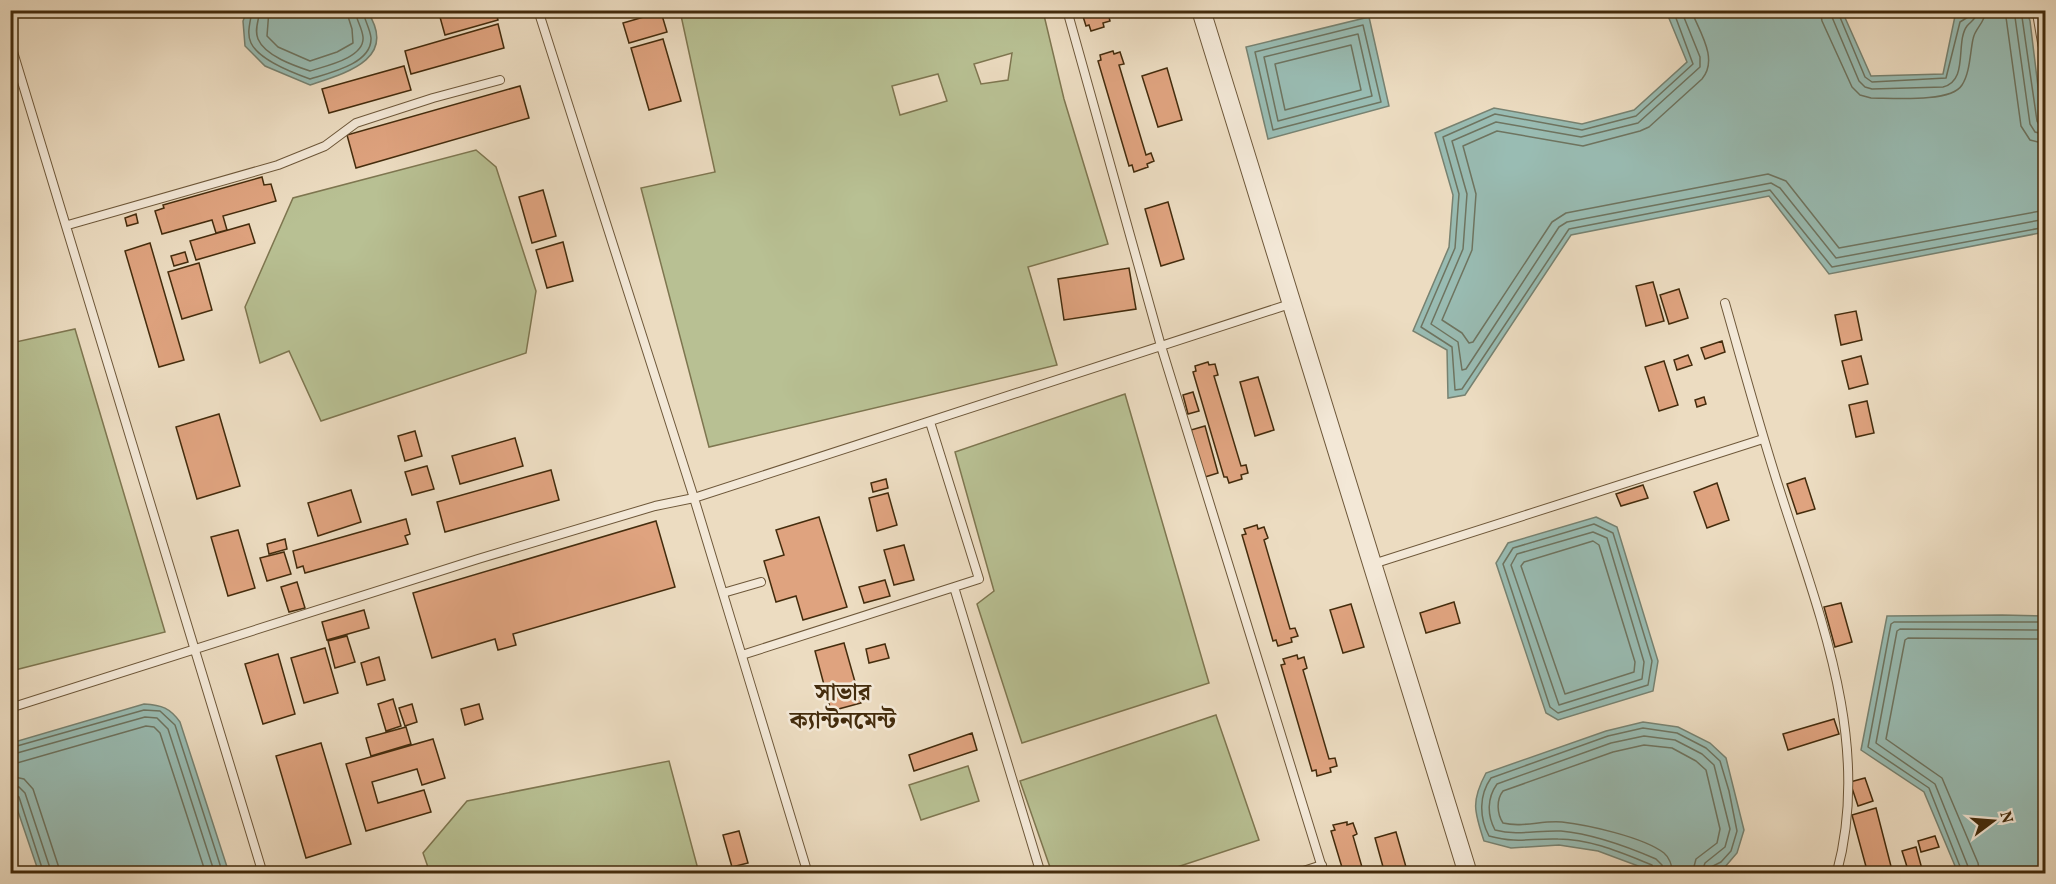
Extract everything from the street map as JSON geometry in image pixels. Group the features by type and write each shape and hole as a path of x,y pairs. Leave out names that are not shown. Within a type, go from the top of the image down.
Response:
{"street":[{"path":"1201,10 1468,873"},
{"path":"2040,10 2046,45"}],"lane":[{"path":"538,10 694,498 808,873"},
{"path":"1067,10 1161,346 1323,869 1294,873"},
{"path":"10,42 68,225 262,873"},
{"path":"68,225 278,165 325,146 356,123 433,98 500,80"},
{"path":"1725,303 1763,439 1834,658 1849,754 1847,834 1837,872 1827,873"},
{"path":"10,708 478,559 655,506 694,498 1292,304"},
{"path":"742,655 979,579 930,422"},
{"path":"1373,564 1763,439"},
{"path":"723,593 761,582"},
{"path":"954,587 1041,873"}],"green space":[{"path":"680,11 1043,11 1064,99 1108,244 1028,267 1057,365 709,447 641,188 715,172","holes":["1012,53 1008,80 981,84 974,64","938,74 947,101 900,115 892,86"]},
{"path":"476,150 496,167 536,291 526,353 321,421 289,351 260,363 245,307 293,198"},
{"path":"75,329 165,632 11,671 11,343"},
{"path":"1125,394 1209,683 1022,743 977,604 994,591 955,452"},
{"path":"1216,715 1259,840 1159,873 1052,873 1020,781"},
{"path":"669,761 699,873 430,873 423,853 467,801"},
{"path":"968,766 979,801 921,820 909,785"}],"water":[{"path":"247,11 367,11 375,27 377,41 373,52 364,62 339,75 310,85 265,66 245,46 243,21"},
{"path":"1666,11 1842,11 1871,76 1943,74 1955,16 1970,11 2027,11 2045,144 2045,232 1829,274 1769,196 1571,235 1465,395 1448,398 1447,350 1413,331 1449,247 1453,195 1435,133 1494,108 1582,124 1634,110 1687,62"},
{"path":"1369,17 1389,106 1268,139 1246,47"},
{"path":"1596,517 1617,527 1658,661 1653,691 1558,720 1546,713 1496,563 1508,543"},
{"path":"1887,616 2045,616 2045,873 1958,873 1924,792 1861,750"},
{"path":"144,704 165,708 173,713 180,722 229,873 39,873 11,791 11,743"},
{"path":"1643,722 1678,727 1710,743 1726,758 1744,830 1737,853 1724,868 1708,873 1657,873 1598,851 1559,845 1511,848 1484,841 1476,814 1476,799 1486,773 1606,731"}],"building":[{"path":"438,10 495,10 498,20 445,35"},
{"path":"1081,10 1101,10 1102,14 1108,13 1110,21 1103,23 1104,27 1091,31 1089,25 1086,26"},
{"path":"661,12 667,32 629,43 623,23"},
{"path":"498,24 504,48 411,74 405,51"},
{"path":"663,39 681,101 649,110 631,48"},
{"path":"1113,51 1114,54 1120,52 1124,64 1119,65 1146,155 1151,153 1154,161 1147,164 1148,167 1134,172 1132,165 1129,166 1098,61 1101,60 1100,55"},
{"path":"404,66 411,90 329,113 322,89"},
{"path":"1167,68 1182,120 1158,127 1142,76"},
{"path":"520,86 529,118 356,168 347,135"},
{"path":"262,177 264,185 271,184 276,201 223,216 227,230 216,233 212,220 162,234 155,211 164,208 163,205"},
{"path":"543,190 556,236 532,243 519,197"},
{"path":"1168,202 1184,259 1161,266 1145,209"},
{"path":"136,214 138,223 127,226 125,218"},
{"path":"249,224 255,243 196,260 190,241"},
{"path":"563,242 573,281 547,288 536,250"},
{"path":"150,243 184,360 159,367 125,251"},
{"path":"185,252 188,262 174,266 171,256"},
{"path":"199,263 212,310 182,319 168,272"},
{"path":"1129,268 1136,309 1064,320 1058,279"},
{"path":"1653,282 1664,321 1646,326 1636,286"},
{"path":"1679,289 1688,318 1669,324 1660,295"},
{"path":"1856,311 1862,340 1841,345 1835,315"},
{"path":"1722,341 1725,352 1705,359 1701,348"},
{"path":"1688,355 1692,365 1677,370 1674,360"},
{"path":"1861,356 1868,384 1849,389 1842,361"},
{"path":"1664,361 1678,405 1659,411 1645,367"},
{"path":"1208,362 1209,365 1215,364 1218,375 1214,376 1241,466 1246,465 1248,473 1241,475 1242,479 1229,483 1227,477 1224,477 1193,372 1196,371 1195,366"},
{"path":"1258,377 1274,430 1255,436 1240,382"},
{"path":"1193,392 1199,411 1188,414 1183,395"},
{"path":"1704,397 1706,404 1697,407 1695,400"},
{"path":"1867,401 1874,433 1856,437 1849,405"},
{"path":"219,414 240,486 197,499 176,427"},
{"path":"1205,426 1218,473 1205,477 1191,430"},
{"path":"415,431 422,456 405,461 398,436"},
{"path":"515,438 523,466 460,484 452,456"},
{"path":"427,466 434,489 412,495 405,472"},
{"path":"551,470 559,500 445,532 437,502"},
{"path":"1805,478 1815,509 1797,514 1787,484"},
{"path":"886,479 888,488 873,492 871,483"},
{"path":"1717,483 1729,520 1707,528 1694,492"},
{"path":"1643,485 1648,498 1621,506 1616,494"},
{"path":"351,490 361,522 318,536 308,503"},
{"path":"888,493 897,525 877,531 869,498"},
{"path":"819,517 847,607 803,620 796,596 776,602 764,561 784,555 776,530"},
{"path":"406,519 410,534 405,536 408,544 305,573 303,566 297,568 293,551"},
{"path":"656,521 675,587 513,634 516,645 498,650 495,639 432,658 413,593"},
{"path":"1257,525 1258,529 1264,527 1268,538 1264,540 1290,629 1295,628 1298,636 1291,638 1292,642 1278,646 1276,640 1273,641 1242,535 1246,534 1244,529"},
{"path":"238,530 255,588 228,596 211,537"},
{"path":"285,539 287,549 269,554 267,544"},
{"path":"904,545 914,580 894,585 884,550"},
{"path":"284,552 291,574 267,581 260,558"},
{"path":"885,580 890,596 864,603 859,587"},
{"path":"297,582 305,608 289,612 281,587"},
{"path":"1454,602 1460,623 1426,633 1420,613"},
{"path":"1841,603 1852,642 1835,647 1824,607"},
{"path":"1351,604 1364,647 1343,653 1330,610"},
{"path":"364,610 369,628 327,640 322,622"},
{"path":"347,636 355,662 335,668 328,641"},
{"path":"844,643 861,703 831,711 815,651"},
{"path":"885,644 889,658 869,663 866,649"},
{"path":"325,648 338,693 304,703 291,658"},
{"path":"278,654 295,714 263,724 245,664"},
{"path":"1297,655 1298,659 1304,657 1307,668 1303,670 1329,759 1335,758 1337,766 1330,768 1331,772 1317,776 1316,770 1312,771 1281,665 1285,664 1283,659"},
{"path":"379,657 385,680 367,685 361,663"},
{"path":"393,699 401,726 386,731 378,704"},
{"path":"412,704 417,722 405,726 399,708"},
{"path":"479,704 483,719 465,725 461,709"},
{"path":"1834,719 1839,734 1788,750 1783,734"},
{"path":"406,727 411,744 371,756 366,738"},
{"path":"972,733 977,750 914,771 909,755"},
{"path":"433,739 445,778 422,785 417,769 372,782 378,803 424,790 431,812 366,831 346,764"},
{"path":"321,743 351,844 306,858 276,756"},
{"path":"1865,778 1873,801 1858,806 1850,782"},
{"path":"1876,808 1893,874 1868,874 1852,815"},
{"path":"1347,822 1347,825 1353,823 1357,834 1353,836 1364,874 1344,874 1331,831 1335,830 1333,825"},
{"path":"739,831 748,863 732,867 723,835"},
{"path":"1396,832 1408,874 1385,874 1375,838"},
{"path":"1935,836 1939,847 1921,852 1918,841"},
{"path":"1916,847 1922,869 1909,873 1902,851"}],"district":[{"name":"সাভার ক্যান্টনমেন্ট","path":"843,708"}]}
